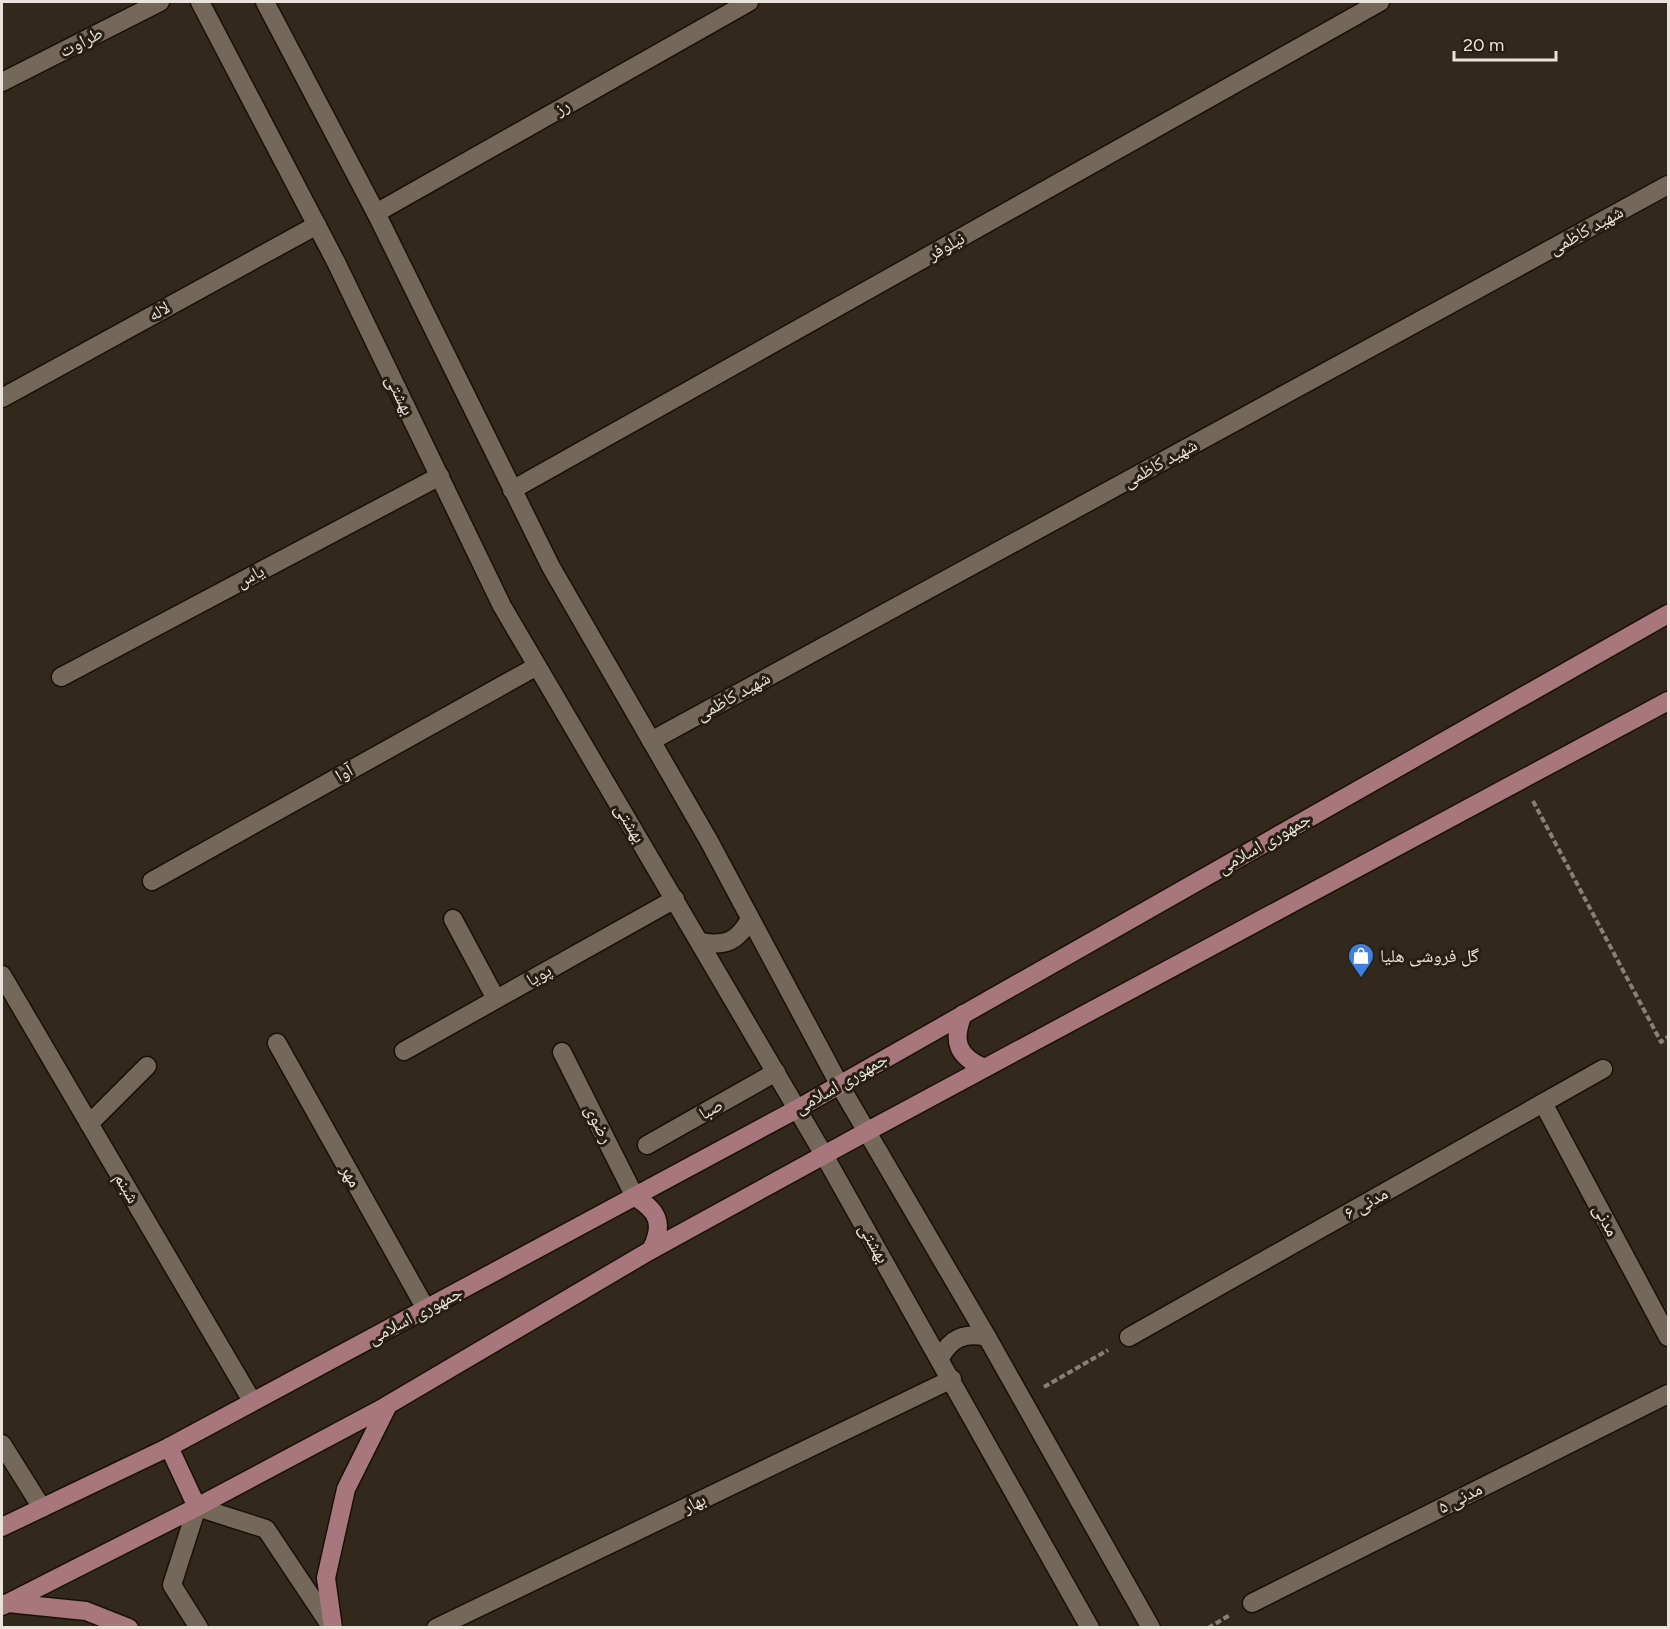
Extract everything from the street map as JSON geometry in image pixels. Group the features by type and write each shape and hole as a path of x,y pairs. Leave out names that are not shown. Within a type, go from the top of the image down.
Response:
{"main road":[{"name":"جمهوری اسلامی","path":"2,1527 169,1447 797,1109 1668,614"},
{"path":"5,1604 196,1507 388,1405 651,1250 984,1068 1668,701"},
{"path":"963,1014 956,1030 958,1047 969,1061 984,1068"},
{"path":"635,1197 649,1205 658,1219 659,1235 651,1250"},
{"path":"333,1628 326,1578 346,1489 388,1405"},
{"path":"169,1447 196,1507"},
{"path":"5,1604 86,1611 129,1628"}],"street":[{"name":"طراوت","path":"2,82 160,2"},
{"name":"بهشتی","path":"200,2 317,225 502,606 824,1155 1090,1628"},
{"path":"265,2 376,213 550,567 651,741 838,1084 987,1337 1150,1628"},
{"name":"رز","path":"376,213 749,2"},
{"name":"نیلوفر","path":"512,490 1380,2"},
{"name":"شهید کاظمی","path":"651,741 1668,185"},
{"name":"لاله","path":"2,398 317,225"},
{"name":"یاس","path":"61,677 440,476"},
{"name":"آوا","path":"152,881 537,666"},
{"name":"پویا","path":"404,1051 675,899"},
{"path":"453,919 496,999"},
{"path":"700,942 716,945 731,942 743,933 750,919"},
{"name":"شبنم","path":"2,975 252,1401"},
{"name":"مهر","path":"277,1043 426,1309"},
{"name":"رضوی","path":"562,1052 635,1197"},
{"path":"89,1124 147,1066"},
{"name":"مدنی ۶","path":"1129,1337 1604,1069"},
{"name":"صبا","path":"647,1145 776,1072"},
{"name":"مدنی","path":"1543,1103 1668,1337"},
{"path":"940,1358 947,1345 959,1337 973,1334 987,1337"},
{"name":"بهار","path":"436,1628 952,1380"},
{"name":"مدنی ۵","path":"1252,1603 1668,1394"},
{"path":"2,1444 42,1508"},
{"path":"199,1628 172,1585 196,1507 266,1529 333,1628"}],"path":[{"path":"1522,779 1661,1042 1668,1037"},
{"path":"1022,1400 1129,1337"}],"place":[{"name":"گل فروشی هلیا","path":"1361,979"}]}
